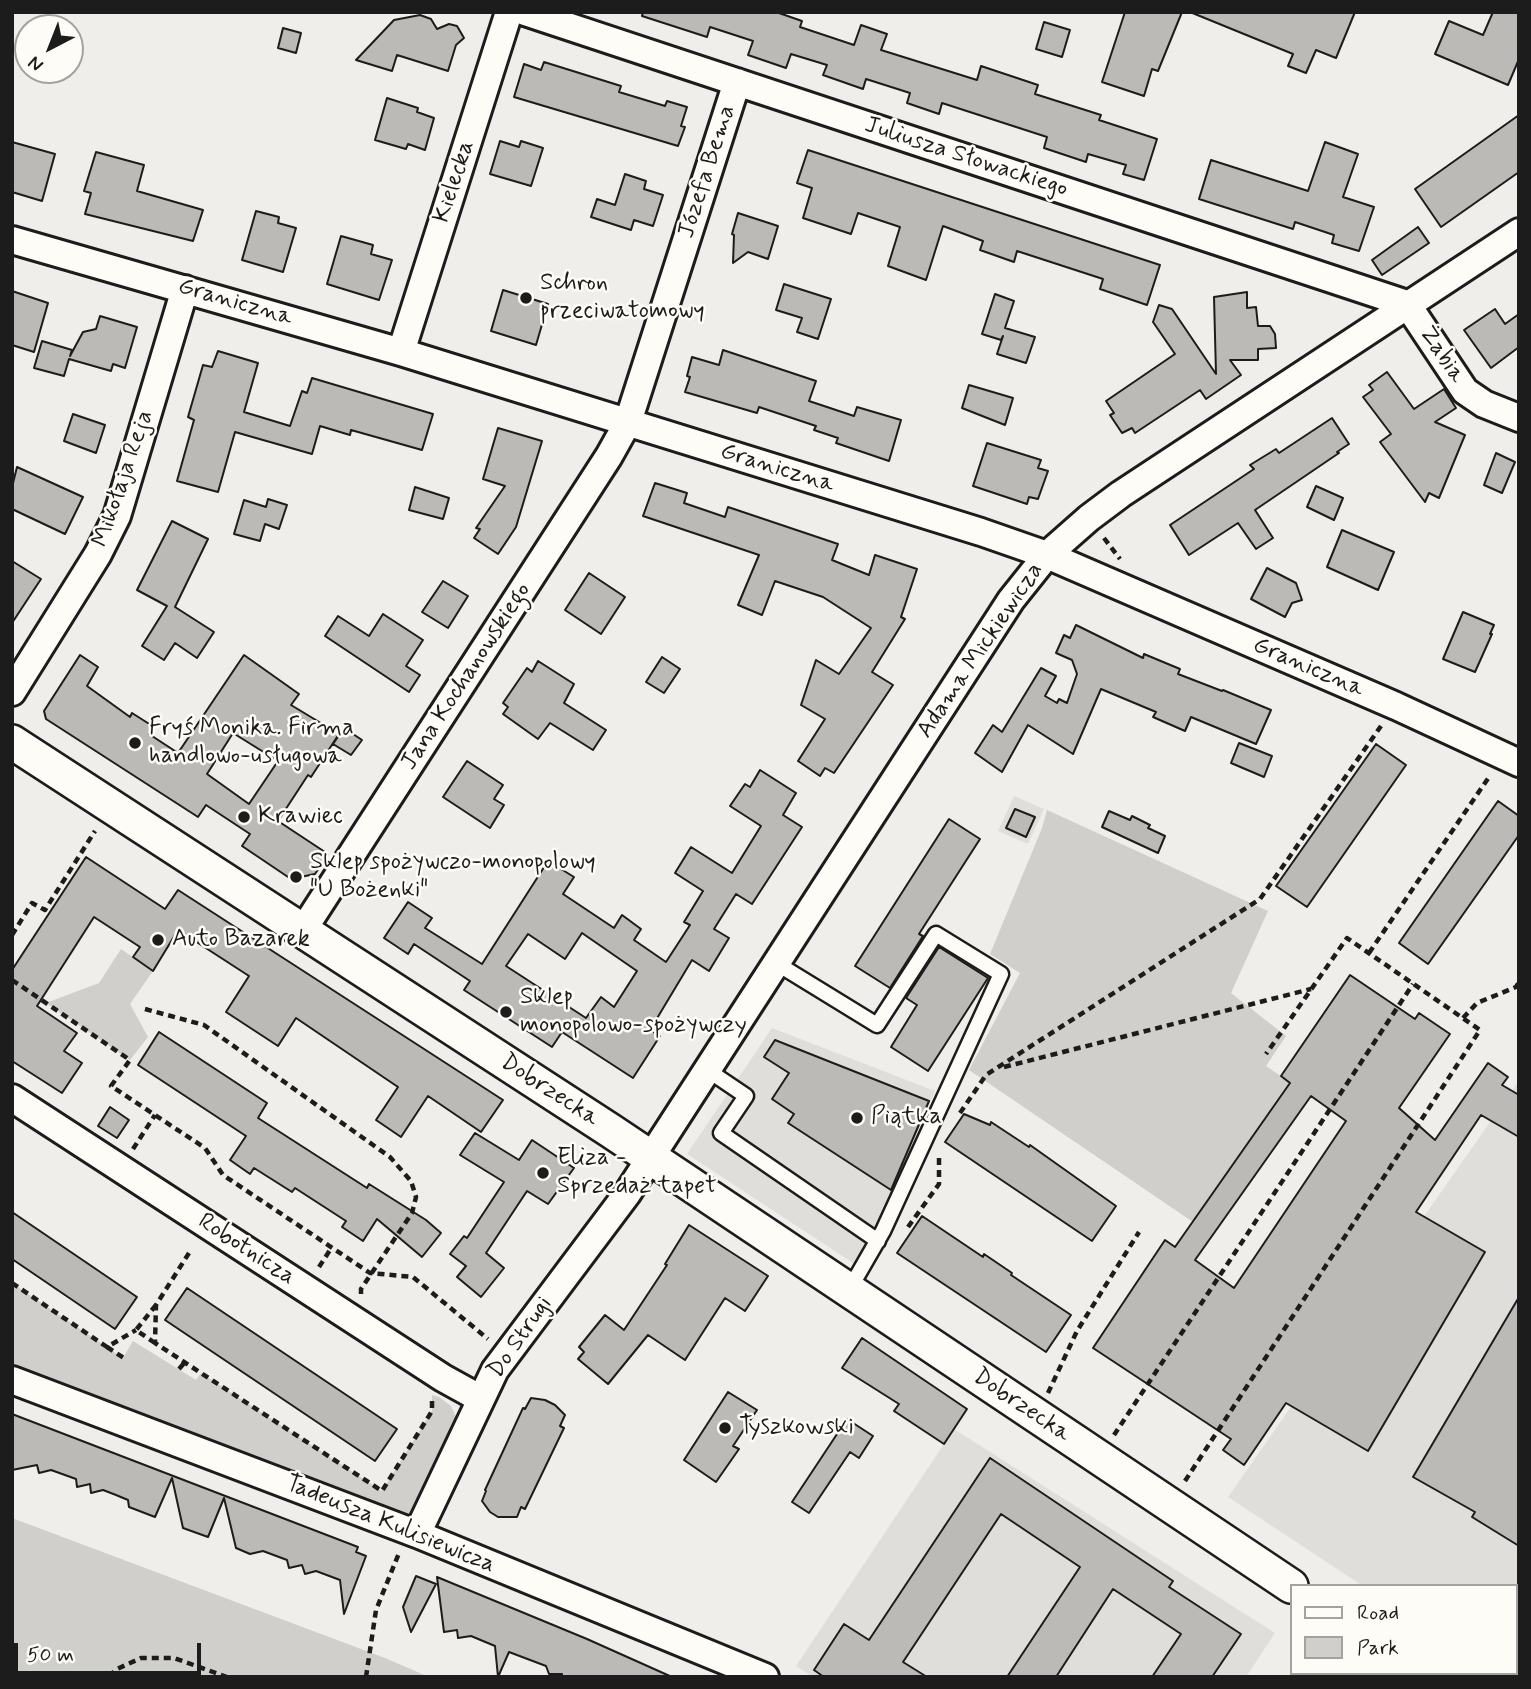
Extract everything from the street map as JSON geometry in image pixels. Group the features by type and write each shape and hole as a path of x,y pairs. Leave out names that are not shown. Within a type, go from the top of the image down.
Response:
{"street":[{"name":"Kielecka","path":"401,352 509,12"},
{"name":"Juliusza Słowackiego","path":"525,12 1407,304"},
{"name":"Józefa Bema","path":"628,422 737,82"},
{"name":"Adama Mickiewicza","path":"651,1158 1011,600 1047,555 1121,494 1519,232"},
{"name":"Graniczna","path":"12,240 401,352 1047,555 1396,706 1511,760"},
{"name":"Mikołaja Reja","path":"12,692 98,554 117,516 185,289"},
{"name":"Żabia","path":"1407,304 1465,391 1483,404 1519,418"},
{"name":"Jana Kochanowskiego","path":"303,930 610,456 628,422"},
{"name":"Dobrzecka","path":"12,742 651,1158 1290,1585"},
{"name":"Robotnicza","path":"12,1098 443,1378 481,1399"},
{"name":"Do Strugi","path":"417,1534 495,1370 651,1158"},
{"name":"Tadeusza Kulisiewicza","path":"12,1380 417,1534 765,1677"}],"lane":[{"path":"776,963 877,1025 936,934 1001,974 878,1241 848,1290"},
{"path":"706,1069 746,1096 721,1133 878,1241"}],"path":[{"path":"955,1121 986,1075 1260,899 1396,706"},
{"path":"1369,953 1511,760"},
{"path":"12,935 32,903 45,910 95,831"},
{"path":"1170,1505 1480,1030 1347,937 1266,1054"},
{"path":"12,980 130,1060 111,1086 205,1147 223,1175 370,1273 413,1277 506,1354"},
{"path":"1463,1018 1477,1003 1516,986 1519,982"},
{"path":"1100,1458 1413,984"},
{"path":"1000,1068 1312,989"},
{"path":"145,1009 204,1025 390,1157 411,1181 416,1197 412,1213 361,1289 361,1304"},
{"path":"126,1160 155,1115"},
{"path":"901,1237 939,1184 939,1157"},
{"path":"1037,1417 1077,1331 1139,1232"},
{"path":"318,1268 332,1247"},
{"path":"107,1347 136,1331 189,1253"},
{"path":"12,1283 124,1358"},
{"path":"155,1343 156,1305"},
{"path":"136,1331 382,1491 432,1411"},
{"path":"179,1370 184,1362"},
{"path":"366,1677 376,1610 396,1561"},
{"path":"110,1677 115,1670 141,1658 174,1658 227,1677"}],"shaded area":[{"path":"1014,796 1044,809 1028,844 998,831"},
{"path":"772,1028 935,1091 876,1229 853,1263 687,1154"},
{"path":"1518,1082 1519,1677 1498,1675 1517,1675 1517,1584 1360,1584 1228,1497"},
{"path":"954,1429 1275,1633 1246,1677 813,1677 796,1666"}],"green space":[{"path":"1047,810 1268,911 1231,993 1286,1036 1266,1066 1291,1083 1193,1222 969,1070 1020,973 990,954"},
{"path":"121,949 153,971 130,1004 148,1037 130,1060 46,1003 99,983"},
{"path":"12,1283 123,1358 133,1341 196,1380 201,1373 382,1491 432,1411 432,1395 439,1397 451,1406 456,1417 453,1433 409,1531 12,1380"},
{"path":"12,1518 385,1658 429,1677 12,1677"}],"building":[{"path":"643,12 776,12 802,21 800,27 854,45 861,25 887,34 881,50 977,80 981,66 1038,85 1035,94 1101,115 1099,120 1157,139 1144,180 1123,174 1126,165 1088,154 1086,162 1044,148 1047,137 942,103 939,114 907,103 910,93 866,79 863,89 823,75 827,65 791,54 786,68 748,55 753,41 710,27 707,37 642,16"},
{"path":"1125,12 1182,12 1158,71 1152,69 1144,96 1102,82"},
{"path":"1190,12 1355,12 1336,58 1316,50 1306,73 1288,66 1293,54"},
{"path":"1493,12 1519,12 1519,59 1508,85 1435,54 1449,21 1483,35"},
{"path":"420,15 431,19 437,29 449,24 457,26 464,38 456,45 448,71 397,55 392,71 356,60 394,20"},
{"path":"1044,22 1070,30 1062,57 1036,49"},
{"path":"283,28 301,33 296,53 278,48"},
{"path":"544,62 621,86 619,92 665,106 667,101 687,107 681,126 685,127 678,146 514,97 524,64 541,70"},
{"path":"387,98 418,108 417,112 434,118 425,150 408,144 406,149 375,140"},
{"path":"1519,115 1519,172 1441,227 1415,189"},
{"path":"500,141 519,147 521,141 543,148 531,186 490,174"},
{"path":"12,142 55,154 42,201 12,192"},
{"path":"1325,142 1358,154 1343,197 1374,207 1359,251 1332,243 1334,235 1295,222 1293,229 1199,199 1211,160 1308,191"},
{"path":"808,150 1160,265 1147,305 1100,289 1103,279 1017,251 1014,262 980,250 983,241 943,226 926,280 888,266 900,227 858,213 851,234 803,218 812,188 797,183"},
{"path":"96,152 144,165 137,191 203,210 193,241 85,214 91,193 84,191"},
{"path":"625,174 646,181 644,189 663,195 653,226 634,220 631,230 591,217 597,199 615,205"},
{"path":"256,211 279,217 278,223 296,228 283,272 242,260"},
{"path":"738,213 778,226 768,259 748,252 733,263 732,234"},
{"path":"1418,227 1429,243 1382,275 1372,260"},
{"path":"341,236 373,245 371,254 392,260 379,300 327,284"},
{"path":"784,284 831,299 818,339 797,332 802,318 776,310"},
{"path":"503,290 548,304 536,345 491,331"},
{"path":"12,291 48,303 34,352 12,345"},
{"path":"1247,292 1247,308 1256,307 1258,326 1270,326 1275,334 1276,348 1258,349 1258,360 1230,360 1241,375 1206,399 1200,390 1135,433 1132,428 1122,433 1110,415 1114,413 1106,401 1175,354 1153,322 1159,305 1172,309 1216,374 1214,297"},
{"path":"995,294 1014,301 1005,328 1035,337 1026,363 997,354 1003,336 1001,340 982,334"},
{"path":"1495,309 1505,324 1519,314 1519,347 1491,368 1464,330"},
{"path":"100,316 137,327 125,368 113,364 111,371 69,359 64,376 34,368 42,341 72,350 70,356 83,332 96,329"},
{"path":"723,350 816,381 809,401 854,416 857,407 901,420 889,461 836,443 838,438 814,430 816,426 759,407 757,413 685,392 692,357 719,365"},
{"path":"218,351 258,363 244,412 290,426 302,391 307,393 312,378 433,414 422,450 351,430 350,435 320,426 312,454 235,432 218,492 177,481 194,420 188,417 203,365 212,367"},
{"path":"1387,372 1414,409 1444,389 1456,408 1435,422 1465,435 1439,498 1429,493 1425,502 1380,442 1391,434 1363,397 1373,390 1369,385"},
{"path":"969,385 1013,398 1005,425 962,408"},
{"path":"73,414 105,425 96,453 64,441"},
{"path":"1332,418 1349,444 1255,510 1273,538 1256,549 1238,523 1189,555 1170,525 1254,469 1250,465 1276,449 1279,453"},
{"path":"498,428 542,441 516,527 498,554 474,538 480,529 476,528 505,486 483,479"},
{"path":"987,443 1041,460 1038,468 1048,471 1038,499 1029,497 1027,504 973,486"},
{"path":"1496,453 1515,462 1502,493 1484,485"},
{"path":"17,467 83,497 65,534 12,509 12,487"},
{"path":"655,483 687,493 684,503 725,517 728,507 838,544 832,560 869,575 875,555 917,569 901,617 905,619 872,672 893,685 834,773 825,768 820,776 798,761 825,719 801,705 816,660 839,674 871,628 823,597 775,581 762,615 738,605 759,555 643,516"},
{"path":"1316,486 1343,498 1334,520 1307,507"},
{"path":"415,487 449,498 443,519 409,510"},
{"path":"268,499 287,505 279,529 265,524 260,541 234,534 244,500 266,507"},
{"path":"172,521 208,539 175,607 214,632 197,658 175,643 164,660 142,646 167,606 137,590"},
{"path":"1342,530 1394,552 1378,590 1327,567"},
{"path":"12,561 41,579 12,623"},
{"path":"1267,568 1296,583 1302,600 1292,603 1285,617 1251,599"},
{"path":"589,573 625,597 601,634 565,610"},
{"path":"443,581 468,596 448,628 422,612"},
{"path":"1463,612 1494,625 1475,672 1443,659"},
{"path":"383,614 423,640 406,666 420,675 409,692 325,636 338,616 369,636"},
{"path":"1076,625 1143,658 1144,654 1180,669 1178,674 1271,710 1256,744 1191,717 1185,731 1153,717 1156,712 1101,689 1073,754 1028,725 1002,772 975,753 993,725 1002,732 1041,668 1056,676 1045,696 1057,703 1059,699 1067,703 1077,674 1072,660 1056,653 1064,635 1070,638"},
{"path":"80,655 98,667 87,686 130,717 132,713 154,727 149,734 178,753 244,655 299,694 291,705 339,734 278,821 328,854 315,874 291,879 242,846 250,834 206,805 198,817 46,719 44,711","holes":["233,733 278,761 249,804 207,774"]},
{"path":"662,657 680,669 664,693 646,682"},
{"path":"538,661 574,684 564,703 606,730 593,750 550,723 538,739 503,714 508,707 503,703 527,668 532,672"},
{"path":"344,728 362,740 351,755 333,744"},
{"path":"1239,743 1272,756 1264,777 1231,763"},
{"path":"1376,744 1406,765 1307,907 1276,886"},
{"path":"467,761 503,785 494,799 504,805 490,828 443,797"},
{"path":"760,770 796,793 783,815 802,827 752,904 736,894 714,929 729,938 709,971 692,960 650,1030 660,1036 633,1078 562,1032 552,1047 464,990 470,981 414,944 408,954 384,938 408,902 432,918 425,928 482,964 548,861 574,877 563,894 614,928 622,915 641,929 634,940 666,962 690,925 684,922 703,891 675,873 691,847 732,873 761,826 730,806 745,784 750,787","holes":["582,933 637,971 614,1007 601,997 586,1018 506,966 528,934 565,959"]},
{"path":"1498,801 1519,816 1519,835 1428,964 1399,943"},
{"path":"1015,809 1035,817 1026,837 1006,828"},
{"path":"1109,811 1130,820 1132,816 1165,836 1158,853 1102,827"},
{"path":"949,819 980,839 919,934 923,936 890,988 855,966"},
{"path":"86,857 165,909 178,890 503,1100 481,1132 428,1096 401,1137 376,1120 398,1087 296,1018 278,1046 226,1012 249,976 178,930 153,971 133,957 140,947 94,917 37,1006 77,1033 64,1051 82,1063 62,1093 12,1061 12,970"},
{"path":"939,947 988,978 928,1071 891,1047 917,1005 906,998"},
{"path":"1350,975 1415,1019 1419,1013 1450,1034 1399,1108 1435,1140 1488,1063 1508,1077 1502,1085 1519,1095 1519,1137 1481,1115 1416,1212 1485,1252 1368,1451 1286,1403 1244,1465 1223,1450 1231,1439 1093,1348 1165,1240 1175,1247 1290,1083 1281,1076","holes":["1311,1096 1346,1121 1234,1288 1195,1260"]},
{"path":"159,1032 267,1103 258,1118 367,1188 369,1184 426,1220 441,1233 422,1257 377,1219 363,1241 342,1227 346,1221 295,1188 292,1192 254,1168 250,1174 230,1160 246,1136 138,1065"},
{"name":"Piątka","path":"775,1040 929,1101 891,1190 788,1123 794,1114 772,1099 789,1073 764,1057"},
{"path":"110,1107 129,1120 117,1138 98,1126"},
{"path":"964,1114 990,1125 991,1122 1029,1147 1030,1145 1116,1206 1092,1241 945,1142"},
{"path":"475,1133 519,1160 532,1140 574,1168 548,1204 527,1191 486,1253 504,1268 481,1297 457,1277 466,1266 450,1254 464,1236 467,1238 504,1182 460,1155"},
{"path":"12,1212 137,1297 115,1329 12,1259"},
{"path":"922,1216 983,1257 984,1254 1071,1315 1046,1352 897,1253"},
{"path":"689,1225 768,1276 745,1311 725,1298 685,1360 648,1335 608,1384 578,1359 584,1352 579,1347 605,1315 624,1330 667,1265 665,1264"},
{"path":"187,1288 397,1429 375,1461 165,1320"},
{"path":"1519,1297 1519,1546 1472,1517 1475,1512 1413,1477"},
{"path":"862,1338 967,1409 944,1444 894,1411 899,1404 842,1368"},
{"name":"Tyszkowski","path":"728,1392 757,1410 733,1446 739,1449 716,1482 684,1460"},
{"path":"531,1398 555,1405 565,1415 560,1426 564,1428 525,1509 521,1507 517,1517 498,1517 490,1512 482,1501 485,1490 523,1408 525,1409"},
{"path":"12,1414 358,1547 356,1552 366,1556 344,1614 340,1580 316,1571 305,1574 302,1565 289,1568 287,1560 263,1551 250,1554 236,1548 224,1498 208,1537 183,1528 172,1478 155,1517 129,1507 128,1500 103,1490 91,1493 90,1484 77,1487 76,1479 51,1470 39,1473 37,1465 12,1470"},
{"path":"847,1419 873,1436 859,1458 850,1452 809,1513 792,1502"},
{"path":"990,1458 1173,1581 1169,1587 1241,1634 1212,1677 1152,1677 1181,1634 1113,1589 1056,1677 1007,1677 1080,1567 1001,1514 903,1662 927,1677 824,1677 814,1670 844,1624 869,1640"},
{"path":"416,1576 436,1584 411,1632 403,1607"},
{"path":"437,1577 672,1677 562,1677 562,1674 549,1674 546,1666 509,1652 498,1677 495,1646 471,1636 458,1638 457,1630 444,1632"}],"place":[{"name":"Schron przeciwatomowy","path":"526,298"},
{"name":"Fryś Monika. Firma handlowo-usługowa","path":"135,743"},
{"name":"Krawiec","path":"244,817"},
{"name":"Sklep spożywczo-monopolowy \"U Bożenki\"","path":"296,877"},
{"name":"Auto Bazarek","path":"158,940"},
{"name":"Sklep monopolowo-spożywczy","path":"506,1012"},
{"name":"Piątka","path":"857,1118"},
{"name":"Eliza - Sprzedaż tapet","path":"543,1173"},
{"name":"Tyszkowski","path":"725,1428"}]}
